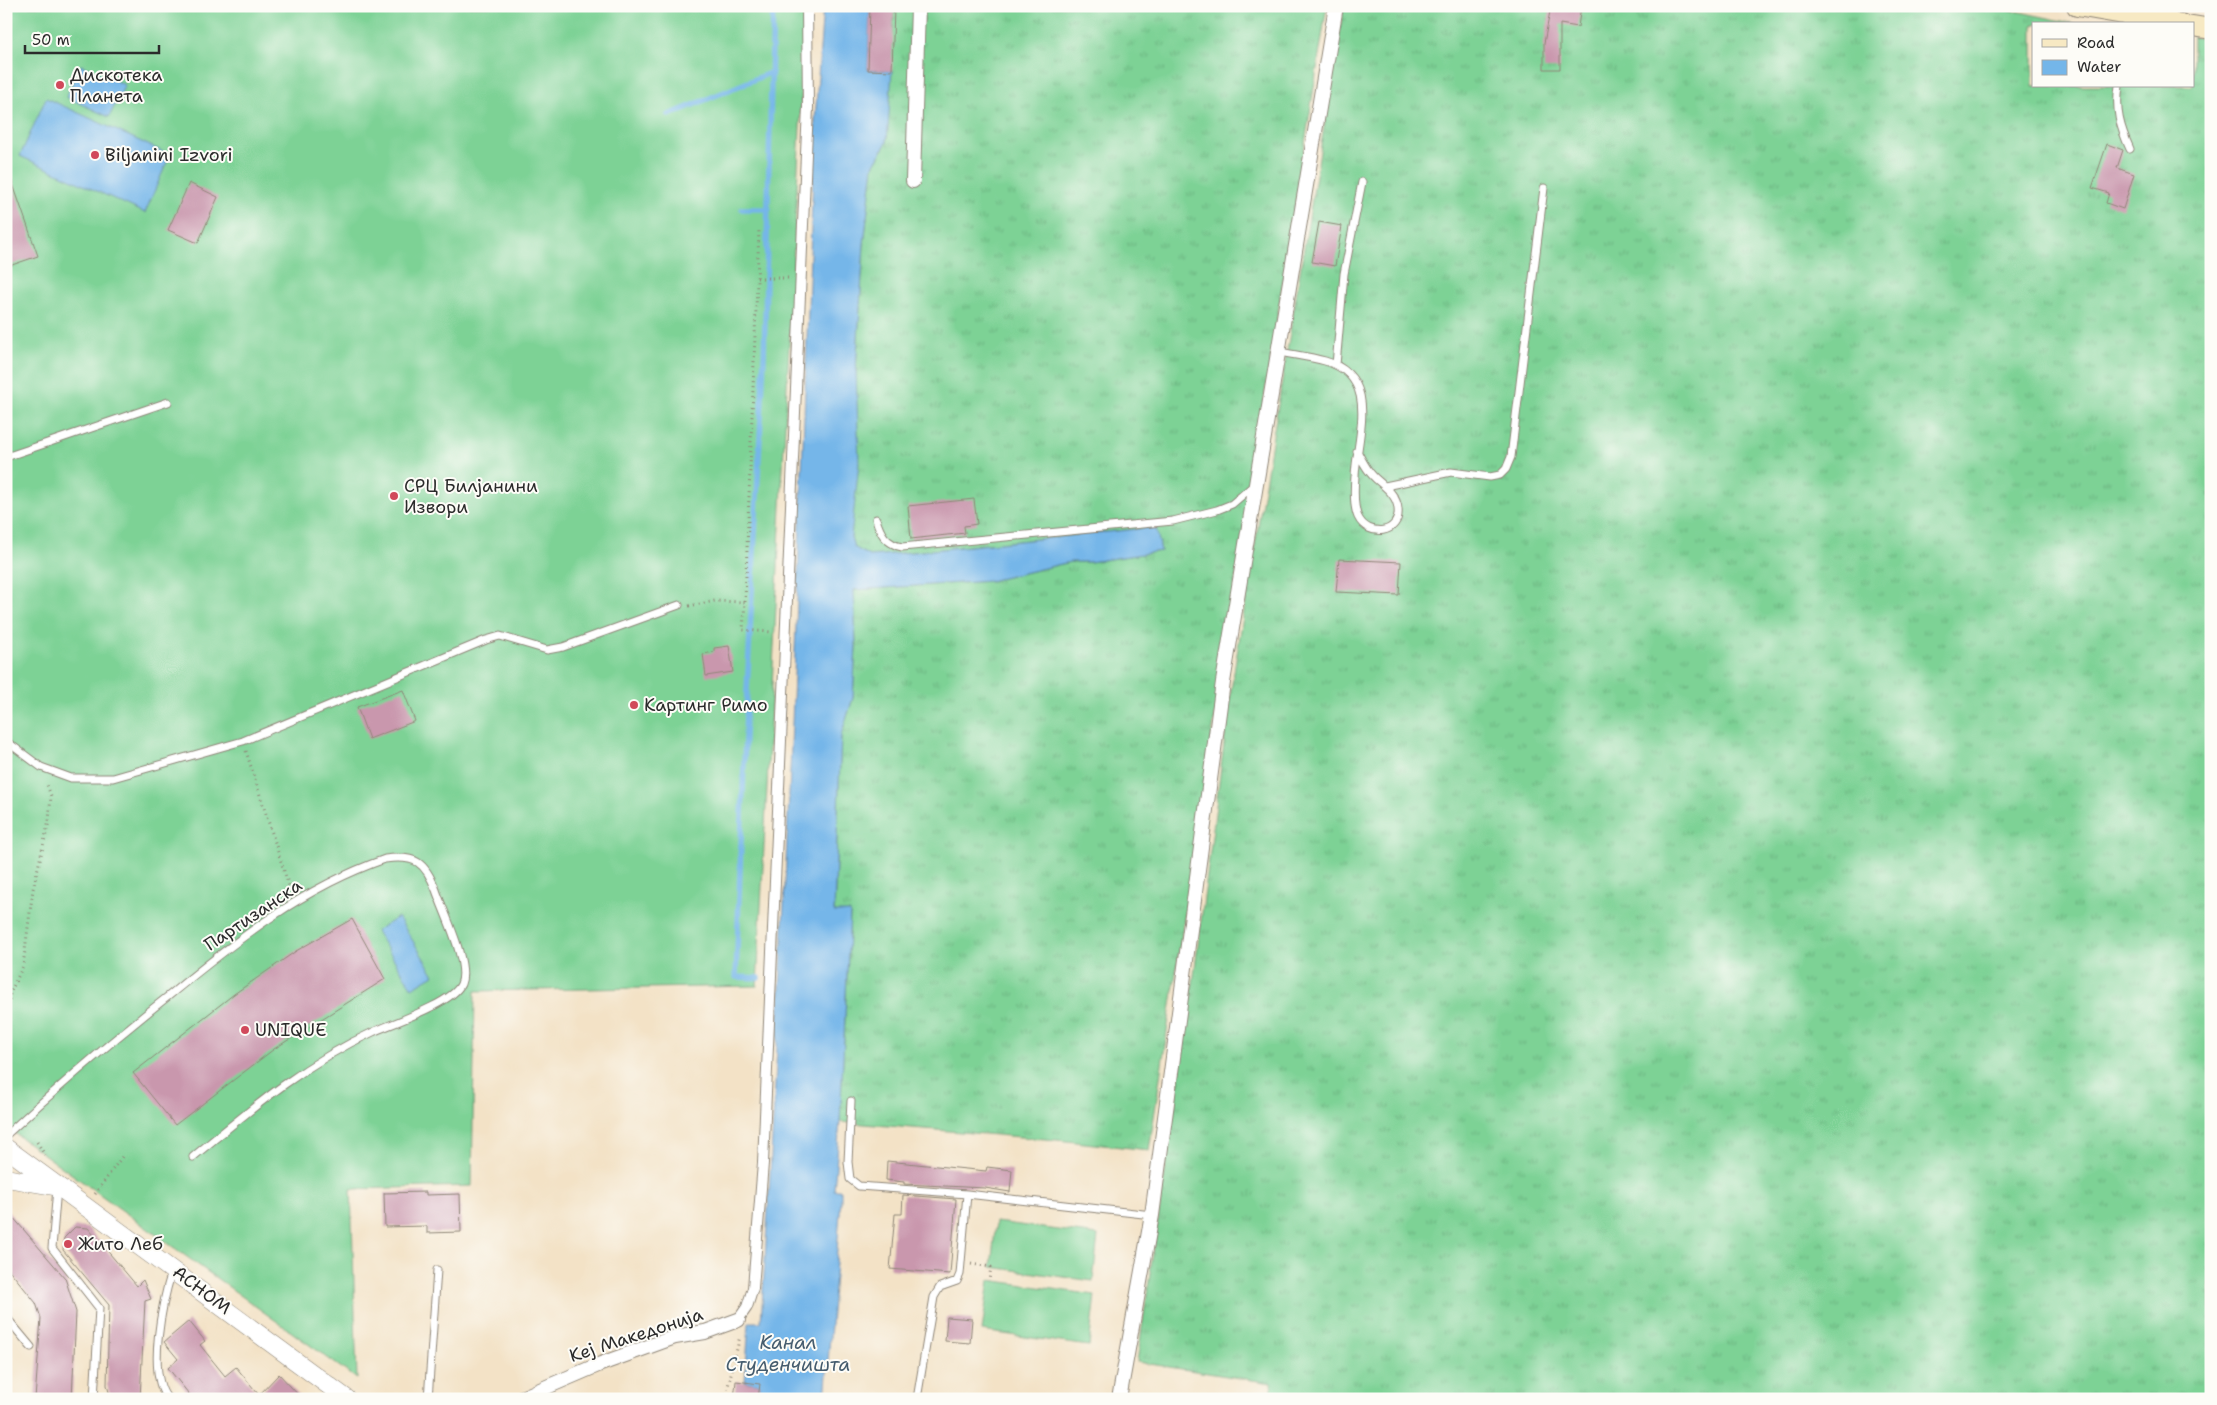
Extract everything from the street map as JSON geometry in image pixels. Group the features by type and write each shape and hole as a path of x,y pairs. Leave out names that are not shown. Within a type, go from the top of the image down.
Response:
{"main road":[{"path":"2077,6 2139,20 2160,22"},
{"path":"2194,26 2211,29"}],"street":[{"path":"738,1320 746,1307 753,1288 763,1163 776,908 808,108 807,6"},
{"path":"914,181 918,6"},
{"path":"1119,1399 1152,1215 1224,682 1336,6"},
{"name":"АСНОМ","path":"6,1148 57,1187 172,1268 347,1399"},
{"path":"6,1178 57,1187"},
{"name":"Кеј Македонија","path":"519,1399 598,1365 675,1337 705,1332 738,1320"}],"lane":[{"path":"2119,88 2116,108 2119,125 2130,149"},
{"path":"1336,365 1347,256 1362,182"},
{"path":"1385,486 1451,472 1490,476 1500,475 1506,469 1511,457 1544,188"},
{"path":"1280,352 1336,365 1356,384 1362,400 1362,418 1357,451 1354,487 1357,515 1362,524 1375,532 1392,528 1398,519 1398,508 1395,498 1364,465 1357,451"},
{"path":"6,457 168,402"},
{"path":"876,518 883,537 889,542 902,547 1172,522 1194,518 1232,504 1244,496 1258,481"},
{"path":"6,741 41,768 71,778 113,778 243,740 486,640 500,636 547,650 563,647 679,605"},
{"name":"Партизанска","path":"6,1135 110,1042 229,946 293,901 385,859 408,858 416,860 430,874 463,968 461,985 448,998 366,1036 317,1062 271,1093 193,1157"},
{"path":"851,1101 848,1162 850,1179 854,1184 865,1188 967,1194 1152,1215"},
{"path":"57,1187 52,1248 99,1308 94,1399"},
{"path":"917,1399 934,1297 940,1286 957,1281 961,1263 967,1194"},
{"path":"168,1399 159,1382 159,1341 164,1297 172,1268"},
{"path":"428,1399 437,1270"},
{"path":"6,1317 31,1347"}],"path":[{"path":"760,228 743,630 760,631"},
{"path":"758,278 775,278"},
{"path":"679,605 694,606 715,601 745,602"},
{"path":"243,740 293,901"},
{"path":"6,1030 10,993 23,966 33,889 49,822 51,796 41,768"},
{"path":"86,1207 124,1154"},
{"path":"961,1263 991,1267 989,1280"},
{"path":"725,1399 746,1307"}],"green space":[{"name":"СРЦ Билјанини Извори","path":"6,6 806,6 757,986 475,991 472,1186 351,1189 357,1379 6,1127"},
{"path":"870,6 1327,6 1247,505 1149,1150 1057,1140 840,1122 850,913 834,913 841,735 853,698 856,646 854,590 990,581 1070,562 1090,562 1161,551 1155,527 869,556 854,547 851,538 856,370 864,244 873,166 887,142 894,8"},
{"path":"1344,6 1992,6 2067,22 2032,22 2032,88 2194,88 2194,37 2211,40 2211,1399 1270,1399 1272,1383 1137,1362 1193,983 1231,690"},
{"path":"996,1222 1098,1235 1093,1281 991,1267"},
{"path":"989,1280 1095,1295 1089,1346 982,1331"}],"water":[{"name":"Канал Студенчишта","path":"823,6 870,6 868,70 892,71 887,142 873,166 864,244 856,370 859,463 851,537 854,547 869,556 1156,527 1161,551 1090,562 1070,562 990,581 854,590 856,646 853,698 841,735 834,912 850,912 840,1122 834,1190 841,1190 841,1201 825,1399 758,1399 760,1384 745,1382 749,1322 761,1322 770,1172 792,721 815,120"},
{"path":"81,65 125,85 109,117 66,97"},
{"name":"Biljanini Izvori","path":"46,98 170,155 145,213 20,156"},
{"path":"398,917 434,975 412,988 376,931"}],"building":[{"path":"1551,6 1581,6 1578,27 1560,24 1560,69 1544,69 1544,43"},
{"path":"870,7 894,8 892,71 868,70"},
{"path":"2107,144 2123,150 2117,168 2134,174 2123,209 2106,203 2109,193 2092,188"},
{"path":"8,170 38,256 6,267 6,171"},
{"path":"189,183 218,197 198,243 168,230"},
{"path":"1319,222 1342,226 1335,266 1312,262"},
{"path":"974,499 977,524 964,526 965,533 911,539 908,506"},
{"path":"1339,559 1401,562 1399,595 1336,592"},
{"path":"729,646 733,672 706,676 703,654 714,652 714,648"},
{"path":"403,690 415,721 369,739 357,707"},
{"name":"UNIQUE","path":"352,919 385,979 274,1049 175,1125 133,1073 234,994 296,951"},
{"path":"887,1161 986,1171 987,1167 1012,1170 1010,1192 985,1188 904,1184 904,1182 886,1180"},
{"path":"426,1192 426,1195 460,1194 461,1232 427,1233 427,1226 385,1227 384,1193"},
{"path":"903,1195 956,1199 950,1274 890,1269 895,1214 902,1214"},
{"path":"6,1209 65,1278 76,1312 72,1399 35,1399 41,1318 36,1303 6,1266"},
{"path":"75,1227 88,1228 137,1286 143,1280 151,1299 145,1301 140,1399 111,1399 107,1385 109,1305 63,1250 64,1238"},
{"path":"947,1317 972,1319 970,1343 945,1341"},
{"path":"189,1321 205,1341 200,1345 225,1376 236,1367 259,1395 279,1374 302,1399 193,1399 168,1368 178,1359 164,1342"},
{"path":"736,1381 760,1384 758,1399 734,1399"}],"waterway":[{"path":"759,978 736,977 746,710 764,360 773,6"},
{"path":"669,115 772,72"},
{"path":"742,209 769,209"}],"place":[{"name":"Дискотека Планета","path":"60,85"},
{"name":"Biljanini Izvori","path":"95,155"},
{"name":"СРЦ Билјанини Извори","path":"394,496"},
{"name":"Картинг Римо","path":"634,705"},
{"name":"UNIQUE","path":"245,1030"},
{"name":"Жито Леб","path":"68,1244"}]}
